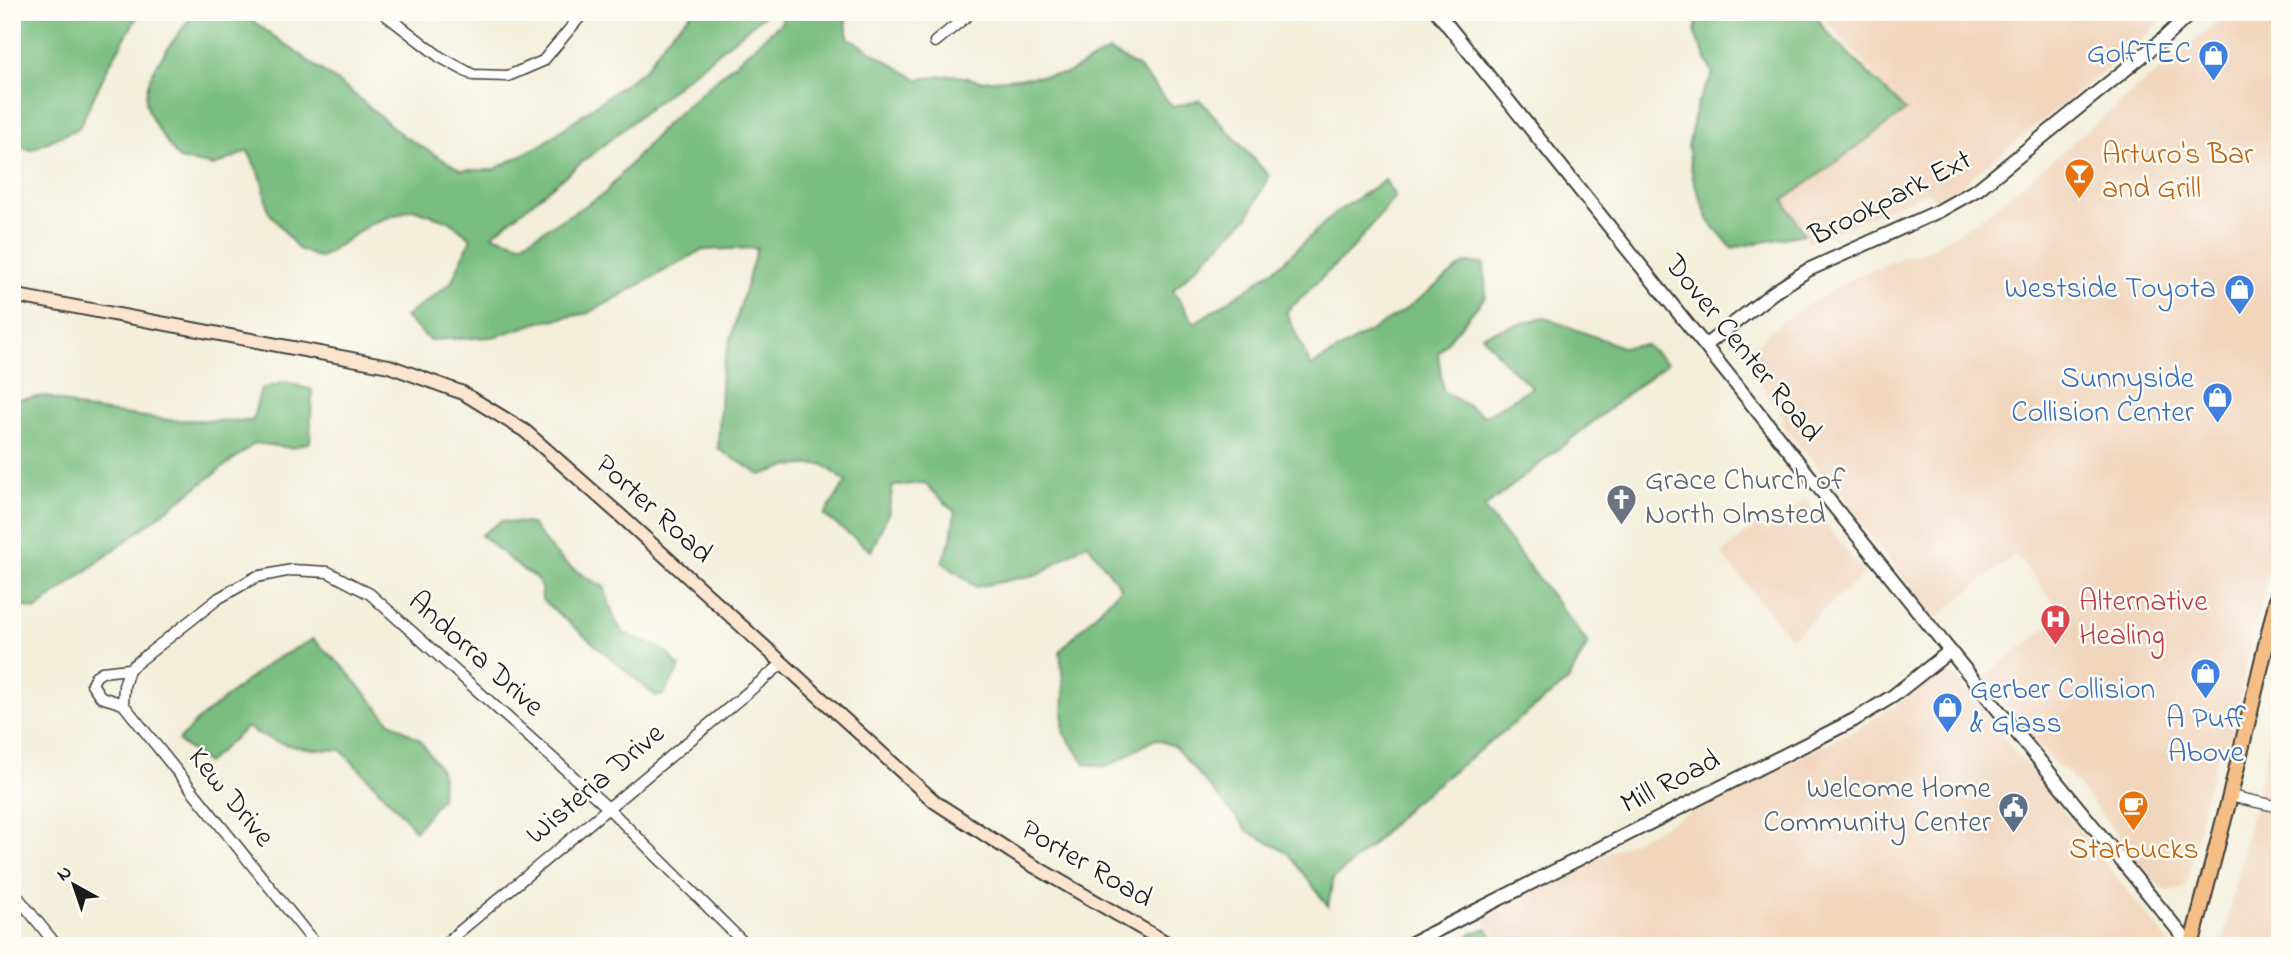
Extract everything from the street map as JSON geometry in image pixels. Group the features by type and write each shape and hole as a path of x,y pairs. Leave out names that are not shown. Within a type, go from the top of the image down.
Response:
{"main road":[{"name":"Porter Road","path":"12,295 389,366 463,393 525,431 935,802 1027,862 1172,946"},
{"path":"2191,946 2279,593"}],"street":[{"path":"382,12 440,57 473,75 508,76 544,61 584,12"},
{"path":"934,42 972,12"},
{"name":"Dover Center Road","path":"1437,12 1950,651 2191,946"},
{"name":"Brookpark Ext","path":"1706,345 1774,292 1808,270 1939,211 1978,189 2162,40 2192,12"},
{"name":"Andorra Drive","path":"96,693 92,684 96,676 108,670 129,669 219,598 256,577 292,570 328,572 370,594 607,807 747,946"},
{"name":"Mill Road","path":"1406,946 1854,720 1893,696 1950,651"},
{"name":"Wisteria Drive","path":"442,946 783,663"},
{"path":"123,704 129,669"},
{"name":"Kew Drive","path":"96,693 123,704 317,946"},
{"path":"2230,796 2280,807"},
{"path":"12,890 57,946"},
{"path":"752,946 762,943 769,946"}],"shaded area":[{"path":"1818,12 2171,12 2135,46 1948,196 1936,201 1928,192 1808,242 1784,200 1906,111"},
{"path":"2229,12 2280,12 2280,536 2271,562 2226,756 2219,750 2204,803 2188,881 2182,889 2168,891 2160,887 2064,768 2061,770 2032,739 1984,678 2063,614 2015,554 1935,619 1871,536 1844,506 1847,503 1780,422 1783,416 1752,370 1754,349 1768,333 1791,315 1853,278 1902,257 1920,254 1962,231 1997,206"},
{"path":"1806,499 1865,574 1795,635 1789,637 1722,554 1758,523 1766,532"},
{"path":"1953,674 2172,946 1504,946 1482,917 1860,727 1935,675"},
{"path":"2280,694 2280,946 2221,946"}],"green space":[{"path":"12,12 140,12 108,67 79,128 30,150 12,145"},
{"path":"194,12 240,12 349,90 402,135 461,170 493,170 541,145 645,69 667,37 693,12 768,12 492,235 521,244 604,194 665,125 784,20 772,12 849,12 845,17 848,37 917,79 953,75 981,81 1066,74 1109,51 1138,67 1173,107 1200,100 1269,176 1248,217 1173,290 1194,323 1281,264 1335,213 1385,180 1395,197 1352,249 1286,312 1311,366 1402,312 1465,263 1484,264 1486,296 1438,353 1443,391 1485,416 1532,387 1508,366 1482,335 1543,317 1622,347 1646,345 1667,363 1484,508 1588,643 1568,681 1410,805 1371,846 1333,879 1328,906 1287,852 1249,832 1174,746 1155,739 1107,767 1086,764 1063,732 1064,691 1060,651 1121,588 1087,543 1039,574 976,587 942,562 951,540 955,512 924,483 893,486 888,514 871,551 824,515 846,482 823,464 788,466 761,475 718,449 722,369 757,248 702,250 589,313 540,322 493,337 429,340 405,317 451,283 471,238 449,221 413,209 372,223 320,258 298,249 268,211 262,180 248,151 214,166 179,159 158,129 146,104 146,97 148,85 158,63"},
{"path":"1698,12 1813,12 1826,31 1906,111 1784,200 1804,234 1732,248 1709,221 1693,179 1688,147 1697,104 1713,74 1695,34"},
{"path":"286,382 312,390 310,442 291,448 255,443 35,610 12,602 12,400 46,396 85,409 169,420 252,421 261,389"},
{"path":"501,521 532,524 563,561 604,587 615,620 623,633 666,651 680,668 663,695 656,696 542,600 536,579 481,535"},
{"path":"313,639 344,668 389,721 420,740 442,772 441,798 415,831 341,750 292,746 269,739 247,727 207,763 178,741 199,719 270,662"},
{"path":"1486,928 1500,946 1476,946 1469,935"}],"place":[{"name":"GolfTEC","path":"2214,82"},
{"name":"Arturo's Bar and Grill","path":"2079,200"},
{"name":"Westside Toyota","path":"2239,317"},
{"name":"Sunnyside Collision Center","path":"2217,424"},
{"name":"Grace Church of North Olmsted","path":"1622,526"},
{"name":"Alternative Healing","path":"2056,647"},
{"name":"A Puff Above","path":"2206,701"},
{"name":"Gerber Collision & Glass","path":"1947,735"},
{"name":"Starbucks","path":"2134,832"},
{"name":"Welcome Home Community Center","path":"2014,834"}]}
